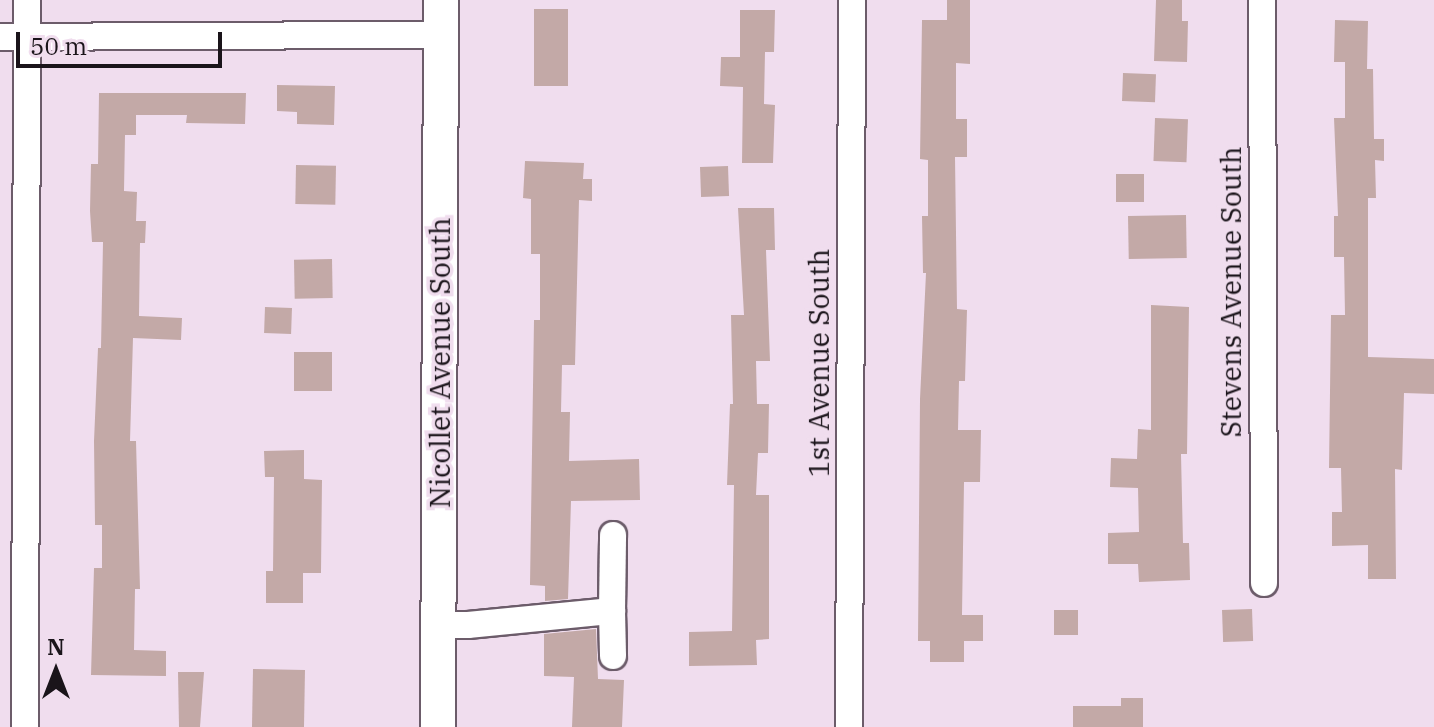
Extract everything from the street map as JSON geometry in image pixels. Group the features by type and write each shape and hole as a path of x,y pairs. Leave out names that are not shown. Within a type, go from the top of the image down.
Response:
{"main road":[{"name":"Nicollet Avenue South","path":"438,727 441,0"}],"street":[{"path":"25,727 27,0"},
{"name":"1st Avenue South","path":"849,727 852,0"},
{"name":"Stevens Avenue South","path":"1262,0 1264,583"},
{"path":"0,37 441,35"},
{"path":"613,535 613,656"},
{"path":"439,625 612,611"}],"building":[{"path":"947,0 970,0 970,64 956,63 956,119 967,119 967,157 955,157 957,309 967,310 965,381 959,381 958,430 981,430 980,482 964,482 962,615 983,615 983,641 964,641 964,662 930,662 930,641 918,641 920,399 926,273 923,273 922,216 928,216 928,160 920,159 922,20 947,20"},
{"path":"1156,0 1182,0 1182,21 1188,21 1187,62 1154,61"},
{"path":"534,9 568,9 568,86 534,86"},
{"path":"740,10 775,10 774,52 765,52 764,104 775,105 773,163 742,163 743,87 720,86 721,57 740,57"},
{"path":"1335,20 1368,21 1367,69 1373,69 1374,139 1384,139 1384,161 1375,160 1376,198 1368,198 1368,357 1434,359 1434,394 1404,393 1402,470 1395,469 1396,579 1368,579 1368,545 1332,546 1332,512 1342,512 1341,468 1329,468 1331,315 1345,315 1344,257 1334,257 1334,216 1338,216 1334,118 1345,118 1345,62 1334,62"},
{"path":"1123,73 1156,74 1155,102 1122,101"},
{"path":"277,85 335,86 334,125 297,124 297,112 277,111"},
{"path":"99,93 246,93 245,124 186,123 187,115 136,115 136,135 125,135 124,191 137,192 136,221 146,221 145,243 140,243 139,316 182,318 181,340 133,338 130,441 136,441 140,589 135,589 134,650 166,651 166,676 91,675 94,568 102,568 102,525 95,525 94,441 98,348 101,348 103,242 92,242 90,211 91,164 98,164"},
{"path":"1155,118 1188,119 1186,162 1153,161"},
{"path":"525,161 584,163 583,179 592,179 592,201 579,200 575,365 562,365 561,412 570,412 569,461 639,459 640,500 571,501 568,599 545,601 545,586 530,585 534,320 540,320 540,254 531,254 531,199 523,198"},
{"path":"296,165 336,166 335,205 295,204"},
{"path":"728,166 729,196 701,197 700,167"},
{"path":"1116,174 1144,174 1144,202 1116,202"},
{"path":"738,208 774,208 775,250 766,250 770,361 756,361 757,404 769,404 768,453 758,453 756,495 769,495 769,639 756,640 757,665 689,666 689,632 732,631 734,485 727,485 730,404 733,404 731,315 744,315"},
{"path":"1186,215 1187,258 1129,259 1128,216"},
{"path":"332,259 333,298 295,299 294,260"},
{"path":"1151,305 1189,307 1187,454 1181,454 1183,543 1189,543 1190,580 1139,582 1138,564 1108,564 1108,533 1139,532 1138,488 1110,487 1111,458 1137,459 1138,429 1151,430"},
{"path":"265,307 292,308 291,334 264,333"},
{"path":"294,352 332,352 332,391 294,391"},
{"path":"304,450 304,479 322,480 321,573 303,573 303,603 266,603 266,571 273,571 274,477 265,477 264,451"},
{"path":"1252,609 1253,641 1223,642 1222,610"},
{"path":"1054,610 1078,610 1078,635 1054,635"},
{"path":"596,629 598,679 624,680 622,727 572,727 574,677 544,676 544,634"},
{"path":"253,669 305,670 304,727 252,727"},
{"path":"178,672 204,672 200,727 179,727"},
{"path":"1121,698 1143,698 1143,727 1073,727 1073,706 1121,706"}]}
